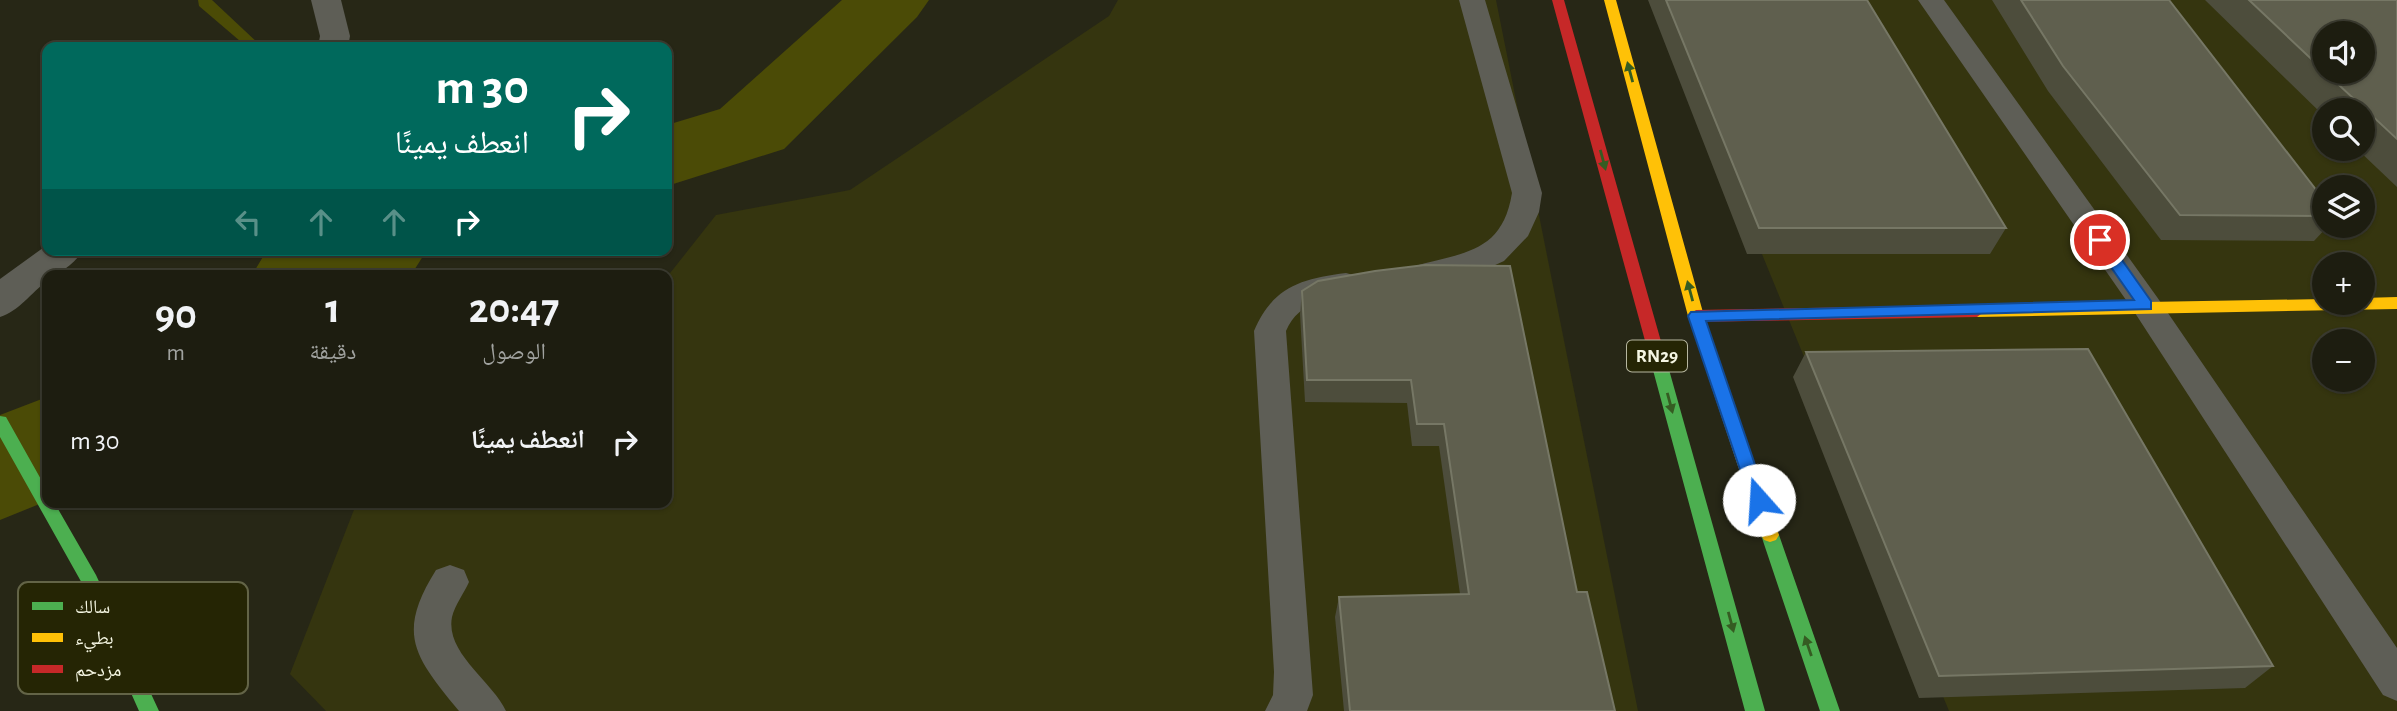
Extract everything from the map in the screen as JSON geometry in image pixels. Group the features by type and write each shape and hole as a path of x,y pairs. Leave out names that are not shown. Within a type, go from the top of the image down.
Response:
{"main road":[{"name":"RN29","path":"1558,0 1755,711"},
{"name":"RN29","path":"1610,0 1696,316 1830,711"},
{"path":"1696,316 2146,305 2397,303"},
{"path":"0,422 42,496"},
{"path":"49,508 90,582"},
{"path":"141,694 149,711"}],"street":[{"path":"326,0 335,36 333,42"},
{"path":"6,291 56,256"}],"lane":[{"path":"1286,711 1293,695 1294,672 1270,331 1281,308 1306,291 1448,272 1474,264 1496,252 1513,237 1527,208 1527,193 1472,0"},
{"path":"1931,0 2146,305 2397,682"},
{"path":"450,582 435,607 432,633 439,650 485,711"}],"shaded area":[{"path":"1118,0 1496,0 1638,711 326,711 290,674 355,508 672,508 672,271 716,215 850,190 1109,16"},
{"path":"1658,0 2397,0 2397,711 1949,711"}],"building":[{"path":"1666,0 1867,0 2006,228 1759,228"},
{"path":"2021,0 2169,0 2312,185 2312,216 2180,215 2063,66"},
{"path":"2249,0 2397,0 2397,139 2375,119 2375,98 2353,98 2338,84 2375,84 2375,21 2312,21 2312,60"},
{"path":"1425,265 1510,266 1577,592 1587,592 1615,711 1350,711 1339,597 1469,594 1444,424 1417,424 1411,380 1307,380 1302,291 1318,281"},
{"path":"2088,349 2273,666 1939,676 1806,352"}],"waterway":[{"path":"205,0 204,3 249,42"},
{"path":"672,154 752,129 889,0"},
{"path":"285,270 292,256"},
{"path":"317,270 360,256"},
{"path":"0,474 42,445"}],"traffic: fast":[{"path":"1658,359 1755,711"},
{"path":"0,422 42,496"},
{"path":"49,508 90,582"},
{"path":"1770,535 1830,711"},
{"path":"141,694 149,711"}],"traffic: slow":[{"path":"1610,0 1696,316 1770,535"},
{"path":"1977,311 2397,303"}],"traffic: jam":[{"path":"1558,0 1658,359"},
{"path":"1696,316 1977,311"}],"route":[{"path":"1759,500 1696,316 2146,305 2100,240"}]}
